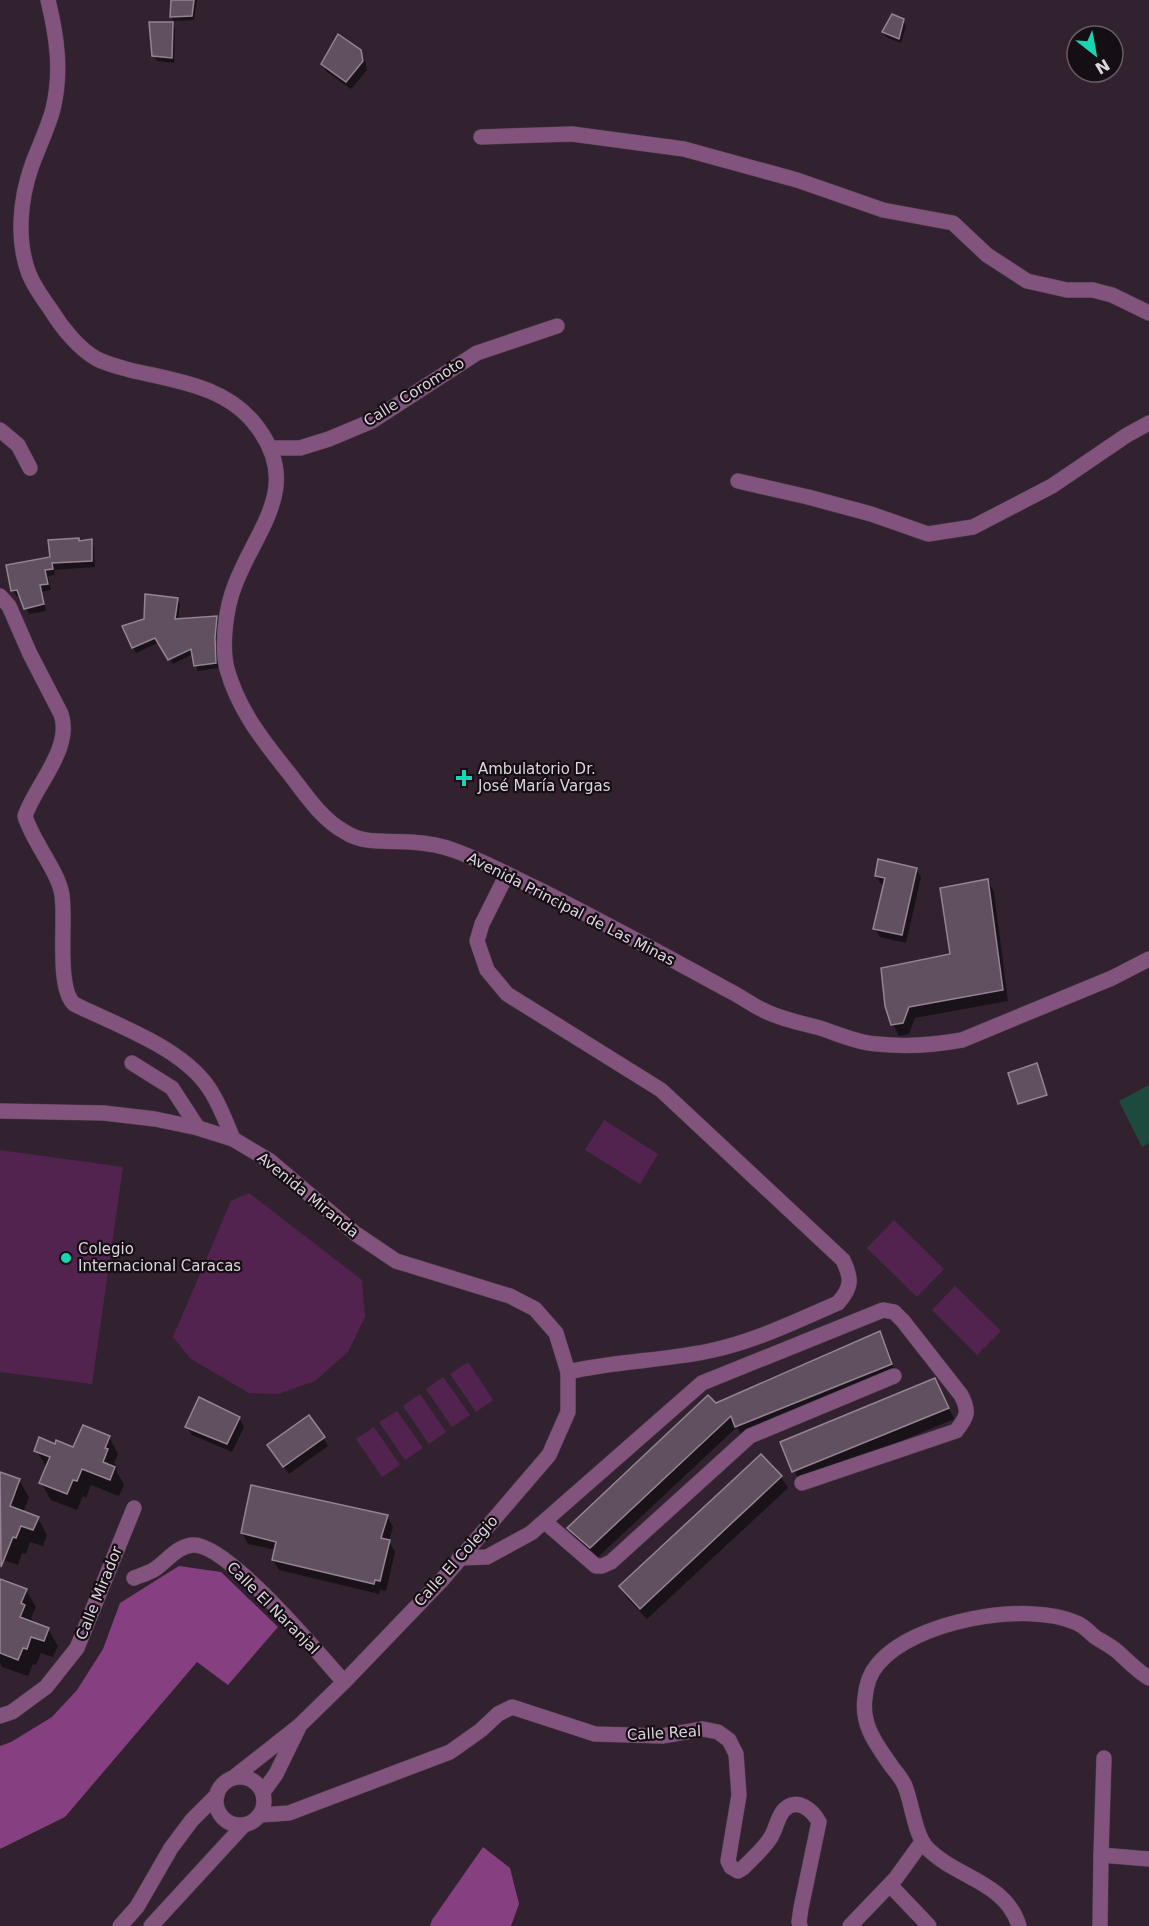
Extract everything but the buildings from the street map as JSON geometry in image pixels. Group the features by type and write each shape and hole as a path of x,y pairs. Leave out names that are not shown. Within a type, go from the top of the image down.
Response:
{"street":[{"name":"Avenida Principal de Las Minas","path":"48,0 59,54 58,83 53,111 30,169 21,218 23,247 29,276 59,323 94,358 115,366 201,387 226,398 247,414 260,430 275,462 275,493 272,510 236,582 227,612 226,664 245,713 257,734 306,795 341,831 358,839 377,842 409,842 454,850 507,874 726,988 766,1012 873,1044 939,1044 962,1040 1112,978 1149,959"},
{"path":"481,137 572,134 684,149 797,180 883,210 953,224 987,255 1027,281 1067,290 1093,290 1112,295 1149,313"},
{"name":"Calle Coromoto","path":"270,448 300,448 372,421 477,353 557,326"},
{"path":"738,481 871,514 928,534 973,527 1052,486 1127,435 1149,423"},
{"path":"0,430 18,445 30,468"},
{"path":"0,596 9,606 64,723 63,736 56,754 25,816 62,892 64,976 69,999 74,1004 178,1056 212,1092 233,1139"},
{"path":"507,874 482,924 477,941 488,970 507,994 661,1090 843,1260 850,1275 847,1293 838,1303 750,1340 709,1352 589,1367 568,1372"},
{"path":"132,1063 172,1088 198,1128"},
{"name":"Avenida Miranda","path":"0,1112 104,1113 154,1119 198,1128 233,1139 270,1161 356,1234 396,1261 510,1296 535,1309 556,1333 568,1372"},
{"path":"459,1558 487,1557 531,1533 702,1383 883,1310 894,1312 961,1395 968,1407 965,1420 956,1431 801,1483"},
{"name":"Calle El Colegio","path":"120,1926 137,1907 171,1848 223,1785 298,1726 344,1682 441,1581 549,1455 568,1412 568,1372"},
{"path":"545,1522 596,1566 602,1566 611,1562 750,1436 894,1376"},
{"name":"Calle Mirador","path":"0,1716 12,1712 46,1687 77,1648 134,1508"},
{"name":"Calle El Naranjal","path":"134,1578 153,1570 182,1547 195,1545 212,1550 231,1564 287,1619 344,1682"},
{"path":"1019,1926 1004,1899 974,1878 938,1858 922,1842 904,1783 875,1743 866,1725 864,1710 867,1688 876,1666 900,1644 924,1632 948,1624 1043,1613 1078,1624 1149,1678"},
{"name":"Calle Real","path":"260,1815 289,1813 450,1752 481,1730 498,1714 512,1707 595,1734 662,1736 703,1729 718,1732 729,1740 735,1754 739,1783 728,1862 731,1867 738,1871 743,1868 770,1839 784,1810 789,1806 797,1804 807,1807 819,1822 801,1908 800,1926"},
{"name":"Calle El Colegio","path":"260,1815 265,1804 263,1792 285,1756 298,1726"},
{"path":"1100,1926 1104,1758"},
{"path":"233,1778 251,1779 263,1792"},
{"path":"217,1795 217,1807 222,1817 232,1824 243,1826"},
{"path":"151,1926 243,1826 253,1822 260,1815"},
{"path":"850,1926 890,1885 922,1842"},
{"path":"1101,1855 1149,1859"},
{"path":"890,1885 929,1926"}],"shaded area":[{"path":"1149,1085 1149,1143 1142,1147 1119,1101"},
{"path":"604,1120 658,1154 640,1184 585,1150"},
{"name":"Colegio Internacional Caracas","path":"0,1150 123,1167 92,1384 0,1372"},
{"path":"249,1193 362,1280 365,1317 348,1352 315,1381 278,1394 249,1393 191,1359 173,1337 231,1201"},
{"path":"894,1220 944,1269 917,1297 867,1248"},
{"path":"955,1286 1001,1331 977,1355 932,1310"},
{"path":"468,1362 493,1400 476,1412 450,1374"},
{"path":"443,1377 470,1415 452,1427 426,1389"},
{"path":"420,1394 446,1432 429,1444 403,1406"},
{"path":"397,1411 423,1448 405,1460 379,1422"},
{"path":"374,1427 400,1465 382,1477 356,1439"},
{"path":"179,1566 221,1572 278,1627 228,1685 197,1662 65,1817 0,1849 0,1746 11,1742 52,1717 77,1690 103,1649 120,1603"},
{"path":"483,1847 510,1868 519,1904 511,1926 430,1926 432,1920"}],"place":[{"name":"Ambulatorio Dr. José María Vargas","path":"464,778"},
{"name":"Colegio Internacional Caracas","path":"66,1258"}]}
